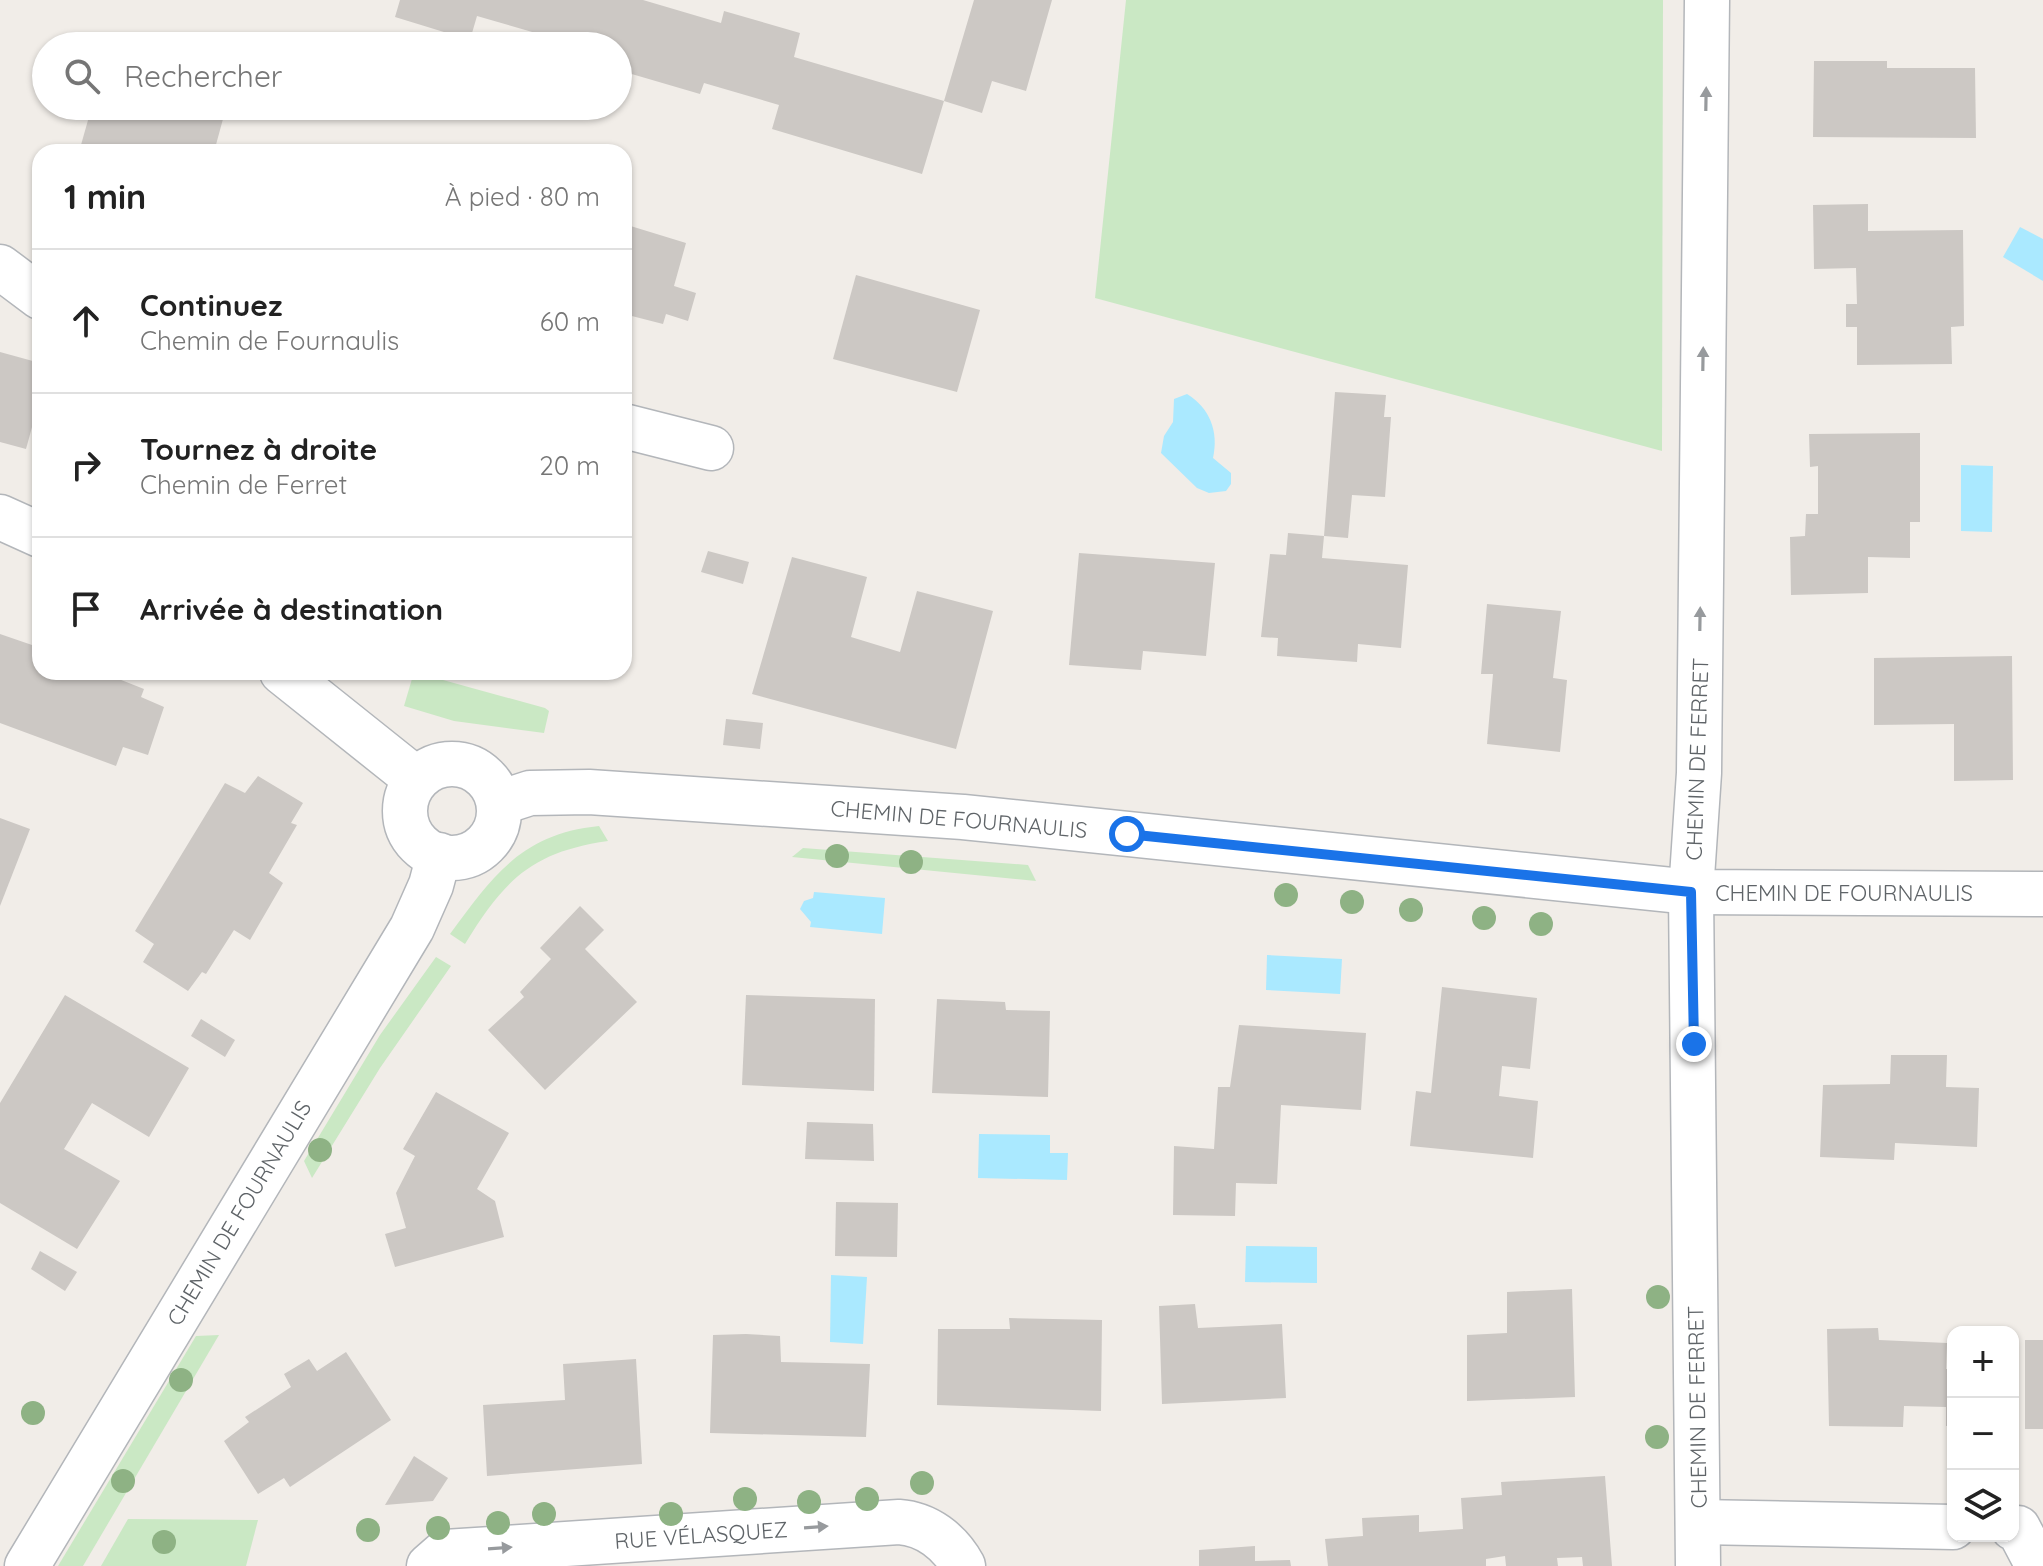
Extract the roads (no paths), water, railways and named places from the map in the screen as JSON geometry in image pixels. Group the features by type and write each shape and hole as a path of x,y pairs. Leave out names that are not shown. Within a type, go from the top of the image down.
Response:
{"street":[{"name":"CHEMIN DE FERRET","path":"1698,1566 1691,892 1699,773 1707,0"},
{"path":"0,267 32,291"},
{"path":"632,428 711,448"},
{"path":"0,517 32,531"},
{"path":"292,680 416,779"},
{"path":"455,763 475,769 490,784 499,803 497,824 488,842 470,855 450,858 429,852 414,838 406,819 407,797 416,779 434,767 455,763"},
{"name":"CHEMIN DE FOURNAULIS","path":"499,803 530,793 589,792 948,816 1691,892 2043,894"},
{"name":"CHEMIN DE FOURNAULIS","path":"27,1566 412,928 431,885 439,855"},
{"name":"RUE VÉLASQUEZ","path":"429,1566 445,1552 899,1522 923,1526 935,1534 963,1566"},
{"path":"1698,1522 1947,1527"},
{"path":"2019,1530 2038,1566"}],"water":[{"path":"2020,227 2043,239 2043,281 2003,257"},
{"path":"1187,394 1202,406 1211,422 1215,439 1213,458 1231,473 1231,484 1226,491 1209,493 1197,488 1161,453 1164,436 1173,422 1174,399"},
{"path":"1961,465 1993,466 1992,532 1961,531"},
{"path":"814,892 885,898 882,934 810,927 811,922 800,909 804,901 813,898"},
{"path":"1267,955 1342,959 1340,994 1266,990"},
{"path":"979,1134 1050,1135 1050,1153 1068,1153 1067,1180 978,1178"},
{"path":"1246,1246 1317,1247 1317,1283 1245,1282"},
{"path":"831,1275 867,1277 863,1344 830,1342"}]}
